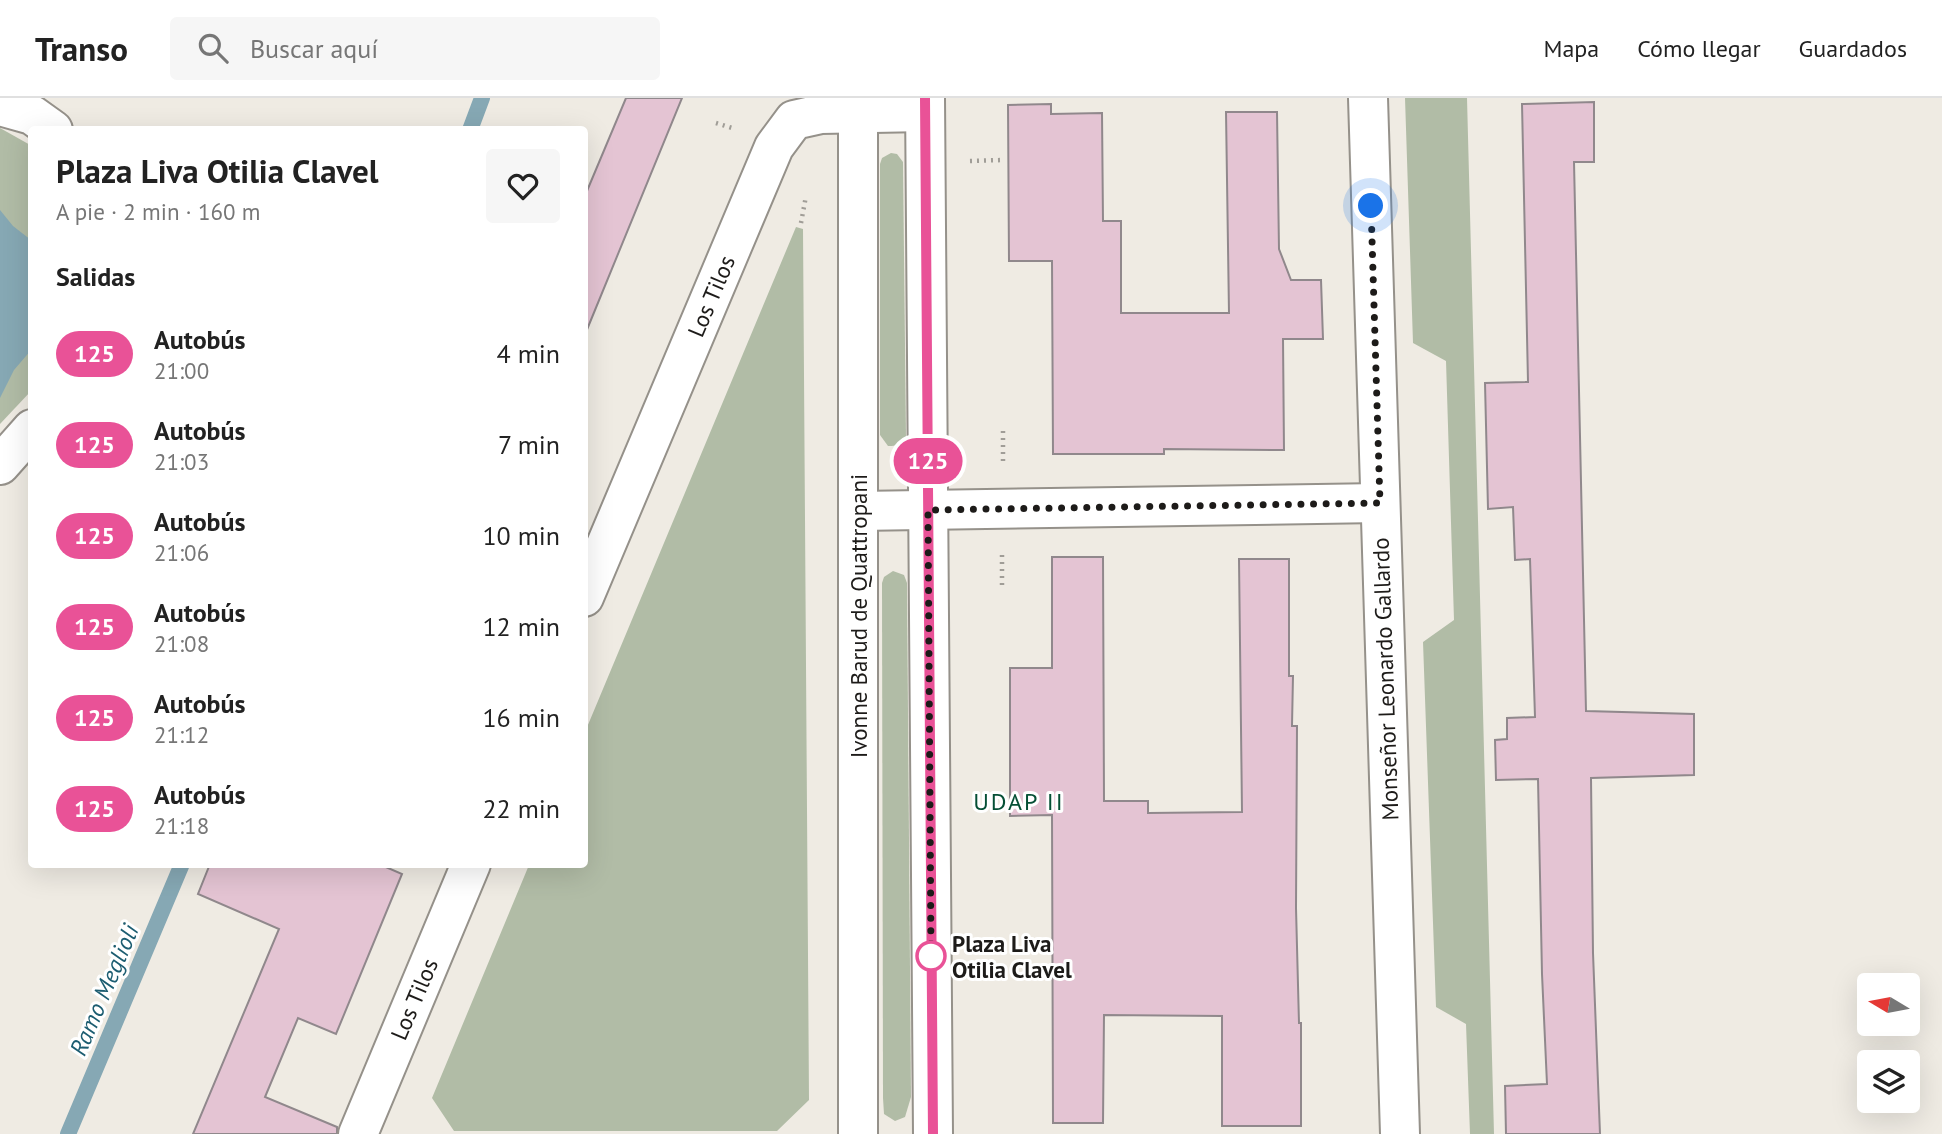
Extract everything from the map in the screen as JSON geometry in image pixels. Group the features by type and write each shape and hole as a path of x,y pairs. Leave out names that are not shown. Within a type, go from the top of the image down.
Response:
{"street":[{"name":"Monseñor Leonardo Gallardo","path":"1368,98 1400,1134"},
{"name":"Los Tilos","path":"588,588 774,148 794,120 858,105 925,105"},
{"name":"Ivonne Barud de Quattropani","path":"858,105 858,1134"},
{"path":"925,105 933,1134"},
{"path":"0,106 32,116 47,126"},
{"path":"0,465 28,434"},
{"path":"858,511 1380,503"},
{"name":"Los Tilos","path":"358,1134 469,868"}],"path":[{"path":"964,161 1003,160"},
{"path":"1003,431 1003,467"}],"green space":[{"path":"1405,98 1467,98 1494,1134 1470,1134 1466,1024 1436,1007 1423,642 1454,620 1446,361 1413,343"},
{"path":"0,128 28,144 28,394 0,424"},
{"path":"891,153 897,154 903,162 906,437 898,445 888,446 880,435 880,164 882,158"},
{"path":"796,227 803,229 809,1100 777,1131 454,1131 432,1098 528,868 588,868 588,725"},
{"path":"893,571 904,575 907,583 911,1097 905,1117 895,1121 884,1114 883,1098 882,583 884,577"}],"water":[{"path":"0,210 13,226 28,238 28,354 14,370 0,398"}],"building":[{"path":"626,98 682,98 588,327 588,188"},
{"path":"1594,102 1594,162 1574,162 1586,711 1694,714 1694,775 1591,778 1593,953 1600,1134 1506,1134 1505,1086 1547,1084 1538,779 1496,780 1495,740 1507,739 1507,718 1535,717 1530,559 1515,560 1513,507 1488,509 1485,383 1528,382 1522,104"},
{"path":"1051,104 1051,114 1102,113 1103,221 1121,221 1121,313 1229,313 1226,112 1277,112 1279,249 1291,280 1321,280 1323,339 1283,339 1284,450 1164,449 1164,454 1053,454 1052,261 1009,261 1008,105"},
{"path":"1052,557 1103,557 1104,801 1148,801 1148,813 1242,812 1239,559 1289,559 1289,676 1293,676 1292,726 1297,726 1296,908 1301,1023 1301,1126 1222,1126 1222,1016 1104,1015 1103,1123 1053,1123 1052,815 1010,816 1010,668 1052,668"},
{"path":"208,868 388,868 402,874 336,1034 298,1018 265,1097 337,1127 337,1134 193,1134 279,929 198,894"}],"waterway":[{"name":"Ramo Meglioli","path":"472,126 482,98"},
{"name":"Ramo Meglioli","path":"68,1134 180,868"}],"bus line":[{"name":"125","path":"925,98 933,1134"}],"place":[{"name":"Plaza Liva Otilia Clavel","path":"931,956"}],"district":[{"name":"UDAP II","path":"1019,801"}],"route":[{"path":"931,956 928,510 1380,503 1371,206"}]}
